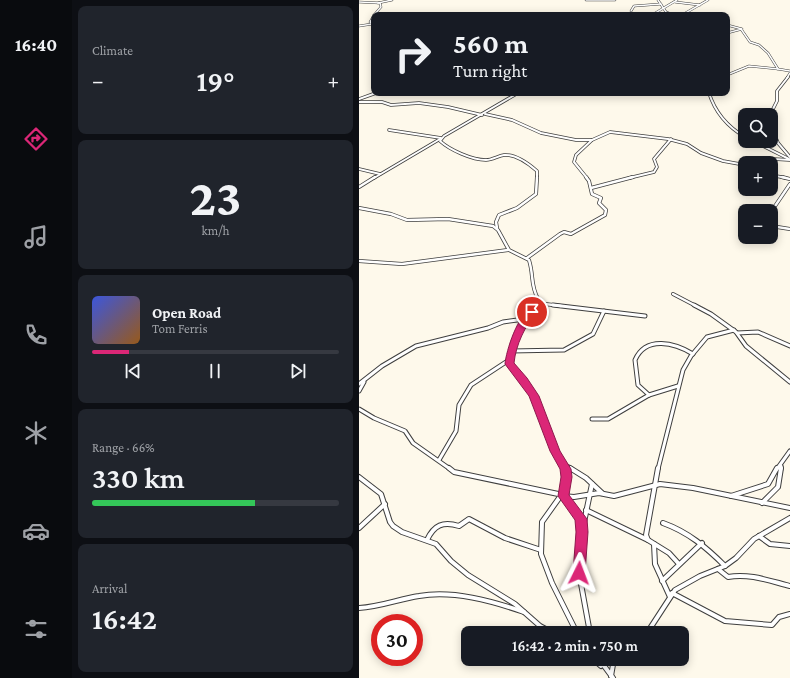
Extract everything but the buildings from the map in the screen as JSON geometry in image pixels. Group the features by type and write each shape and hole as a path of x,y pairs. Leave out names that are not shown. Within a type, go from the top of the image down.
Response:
{"street":[{"path":"359,2 378,3 392,0"},
{"path":"586,0 615,0"},
{"path":"658,0 666,12"},
{"path":"688,12 708,0"},
{"path":"657,12 676,1 701,5"},
{"path":"377,12 381,7 378,3"},
{"path":"631,11 634,6 661,4"},
{"path":"359,26 371,25"},
{"path":"730,25 737,26 750,42 759,45 768,53 772,62 779,69"},
{"path":"730,32 741,30"},
{"path":"730,74 749,66 779,69 790,72 785,82 777,91 777,101 774,108"},
{"path":"359,100 371,95"},
{"path":"359,187 513,96"},
{"path":"711,96 720,114 733,129 738,132"},
{"path":"359,100 382,102 391,105 419,103 448,107 482,115 499,116 541,133 576,140 591,140 610,132 671,139 687,144 701,152 723,161 737,164 758,158 790,160"},
{"path":"389,130 441,138"},
{"path":"441,138 441,142 445,145 481,159 489,160 508,155 537,171 536,194 514,209 499,215 496,222 501,239 508,250"},
{"path":"591,188 655,172 657,167 654,159 665,149 671,139"},
{"path":"527,258 563,232 572,234 605,215 605,210 599,203 601,198 592,194 589,182 574,164 573,159 578,152 589,145 591,140"},
{"path":"778,143 790,157"},
{"path":"767,148 790,160"},
{"path":"359,169 380,174"},
{"path":"778,176 790,179"},
{"path":"776,204 790,184"},
{"path":"359,208 387,213 407,220 428,221 448,219 461,222 483,223 497,228"},
{"path":"778,227 790,228"},
{"path":"359,261 402,264 508,250 527,258 533,272 532,288 538,298 537,303 525,319 511,351 509,360 511,367 524,380 534,396 555,451 567,473 563,495 542,522 541,550 547,572 574,626"},
{"path":"673,294 711,314 734,330 746,346 790,382"},
{"path":"537,303 645,316"},
{"path":"511,351 549,349 564,350 571,348 584,338 593,334 604,311"},
{"path":"359,384 365,381 382,366 416,346 488,328 503,322 525,319"},
{"path":"648,540 645,530 659,459 683,370 693,354 707,337 734,330"},
{"path":"737,333 758,332 790,346"},
{"path":"649,395 638,385 635,360 639,352 650,345 665,342 683,348 693,354"},
{"path":"439,460 456,431 459,405 471,385 491,374 509,360"},
{"path":"359,391 365,381"},
{"path":"592,420 608,418 649,395 678,386"},
{"path":"359,409 374,418 405,431 413,443 439,460 451,470 460,474 563,495 603,494 615,496 655,484 693,488 790,508"},
{"path":"731,496 741,491 768,484 790,451"},
{"path":"562,464 579,473 603,494"},
{"path":"762,503 778,487 782,464"},
{"path":"359,477 381,494 389,522 393,526 402,532 436,544 451,561 468,575 503,596 541,626"},
{"path":"589,626 579,573 582,532 592,484"},
{"path":"563,495 580,515 582,532"},
{"path":"359,528 385,504"},
{"path":"586,510 648,540 669,553 679,564"},
{"path":"651,626 671,595 694,579 725,566 759,536 790,518"},
{"path":"427,540 432,530 439,524 449,522 459,526 469,519 510,540 541,550"},
{"path":"663,523 689,533 702,543 725,566"},
{"path":"759,536 770,544 790,546"},
{"path":"662,581 702,543"},
{"path":"654,544 654,559 662,581 671,595 733,623 772,625 779,617 790,614"},
{"path":"719,569 727,577 738,575 753,576 790,586"},
{"path":"359,608 373,607 432,595 501,604 526,613"},
{"path":"603,666 612,677"},
{"path":"612,677 613,666"}],"route":[{"path":"532,312 523,322 519,335 509,356 509,364 524,380 534,396 555,451 566,469 567,477 563,496 580,515 581,519 582,532 579,573"}]}
